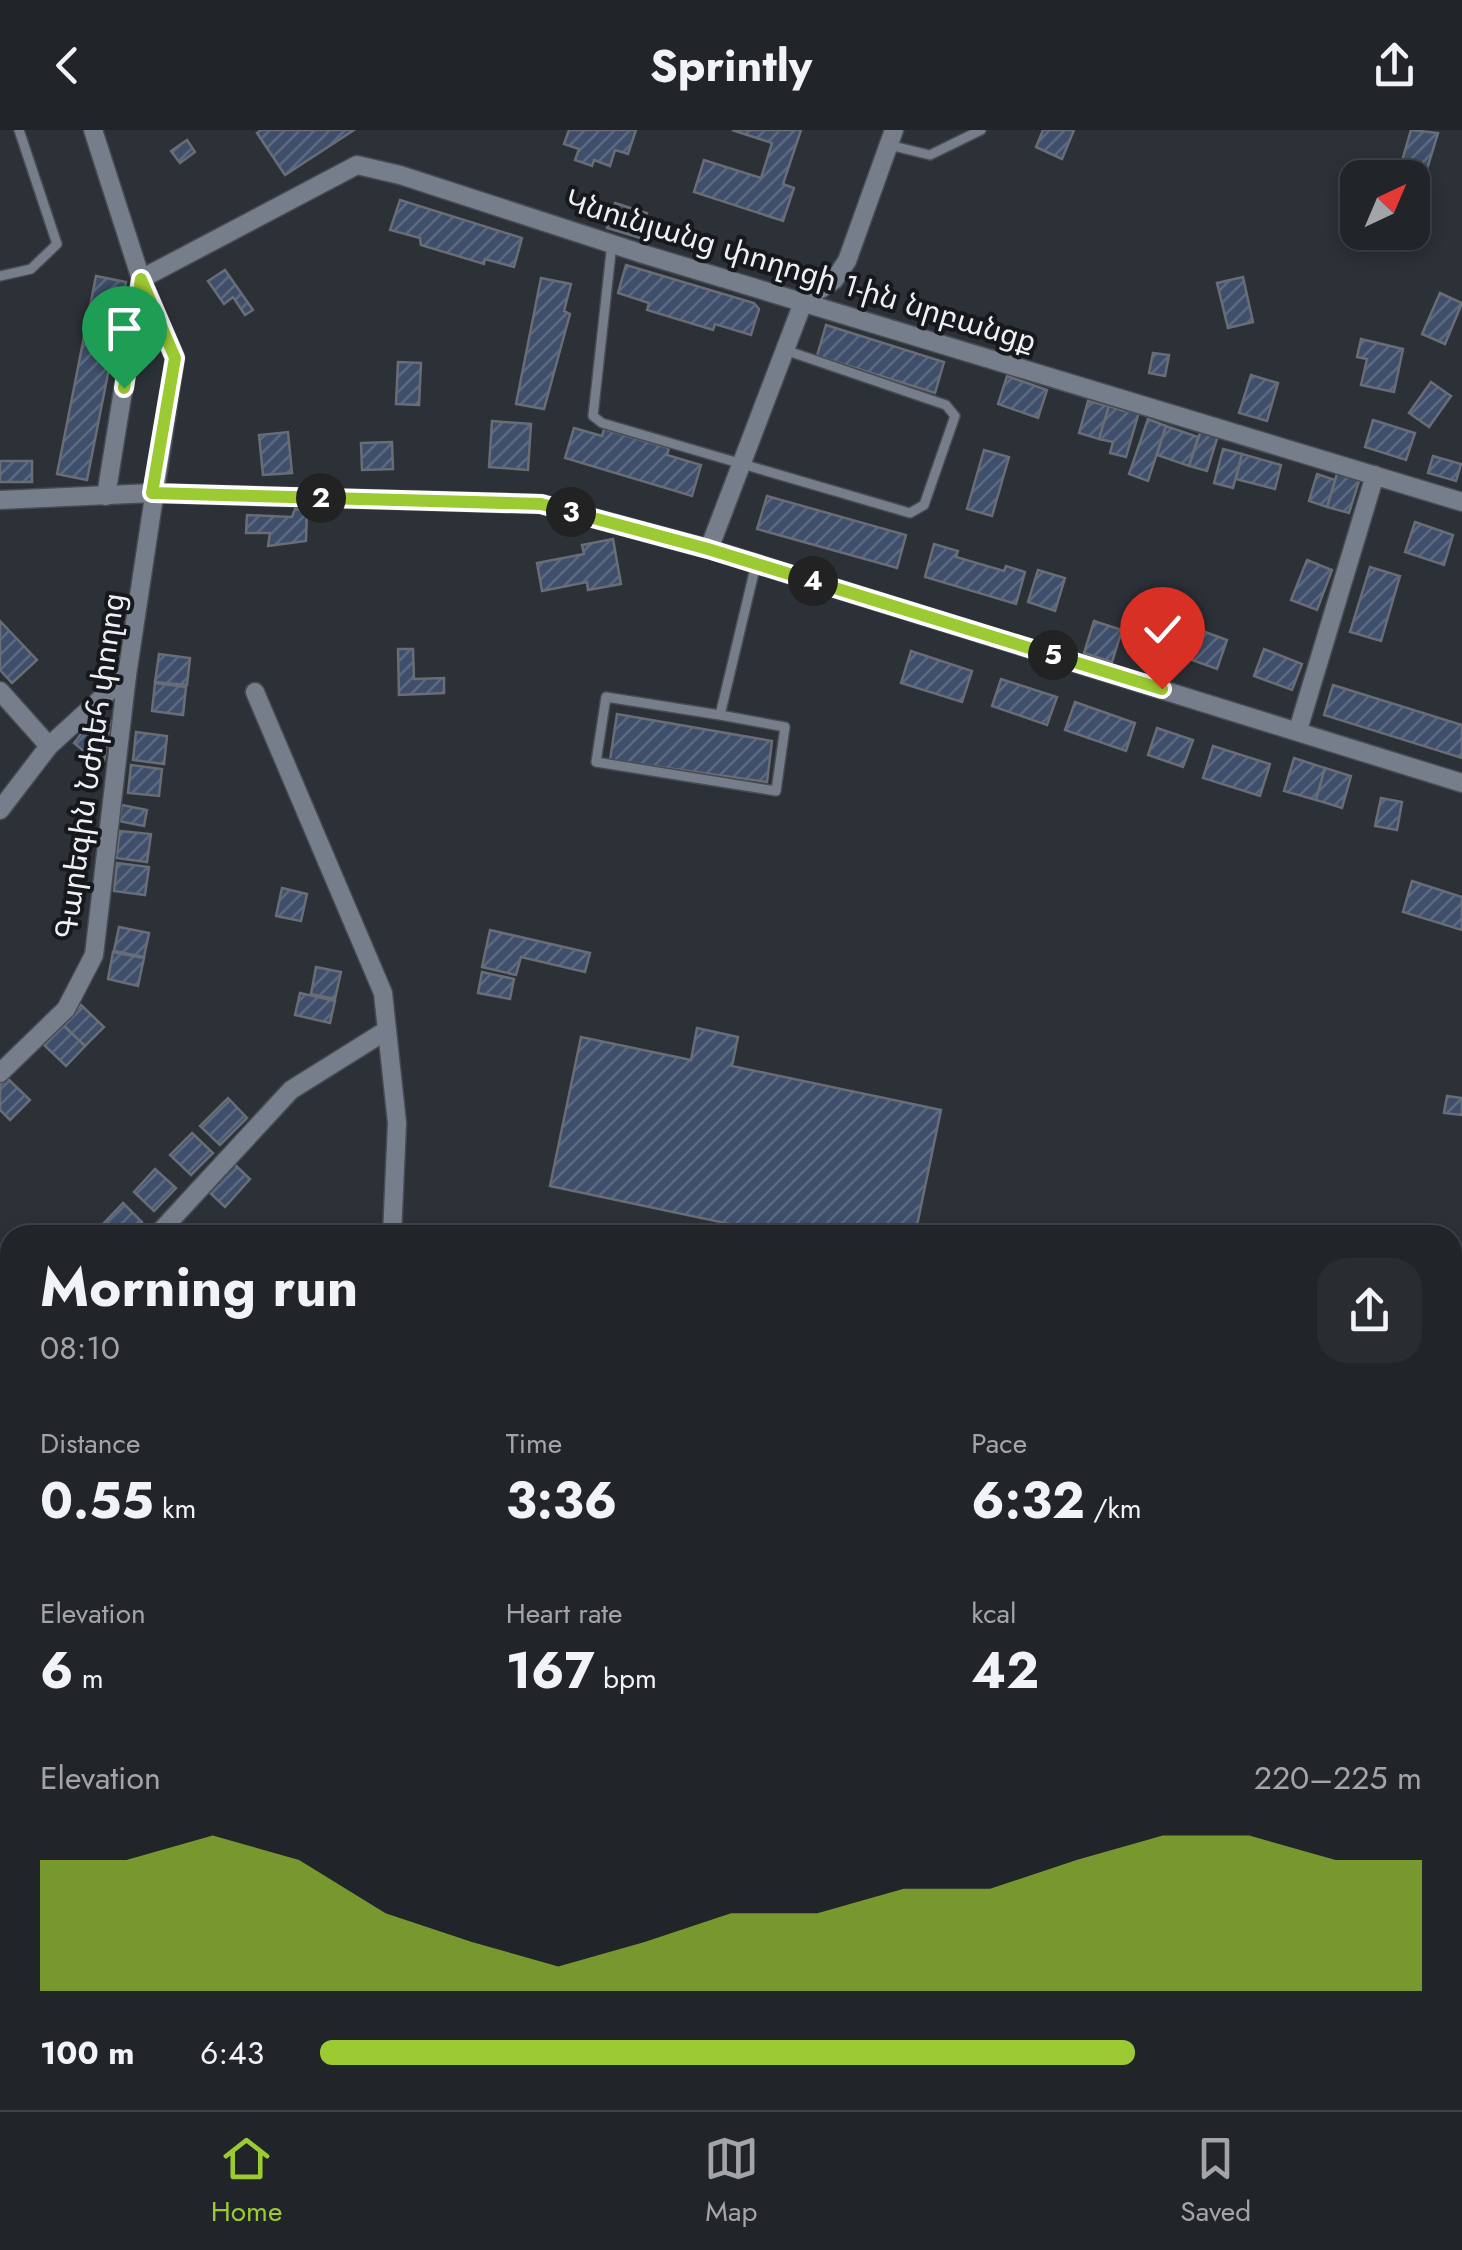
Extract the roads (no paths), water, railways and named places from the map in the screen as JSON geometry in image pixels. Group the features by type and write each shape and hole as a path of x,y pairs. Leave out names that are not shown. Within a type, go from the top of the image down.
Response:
{"street":[{"name":"Գարեգին Նժդեհ փողոց","path":"0,1072 66,1010 94,955 127,675 175,358 141,279 93,130"},
{"path":"708,549 804,300 834,280 847,261 892,138"},
{"name":"Կնունյանց փողոցի 1-ին նրբանցք","path":"141,279 357,165 1462,502"},
{"path":"106,496 141,279"},
{"path":"1298,730 1374,475"},
{"path":"0,500 152,493 541,504 708,549 1462,782"},
{"path":"0,810 49,746 127,675"},
{"path":"0,691 49,746"},
{"path":"254,692 382,992 397,1123 392,1225"},
{"path":"166,1225 292,1090 387,1030"}],"lane":[{"path":"0,276 31,270 57,244 19,130"},
{"path":"892,138 930,154 981,130"},
{"path":"612,244 593,416 602,423 910,513 924,505 955,416 946,405 785,350"},
{"path":"720,715 756,564"},
{"path":"606,698 720,715 785,727 776,791 596,762 606,698"}]}
